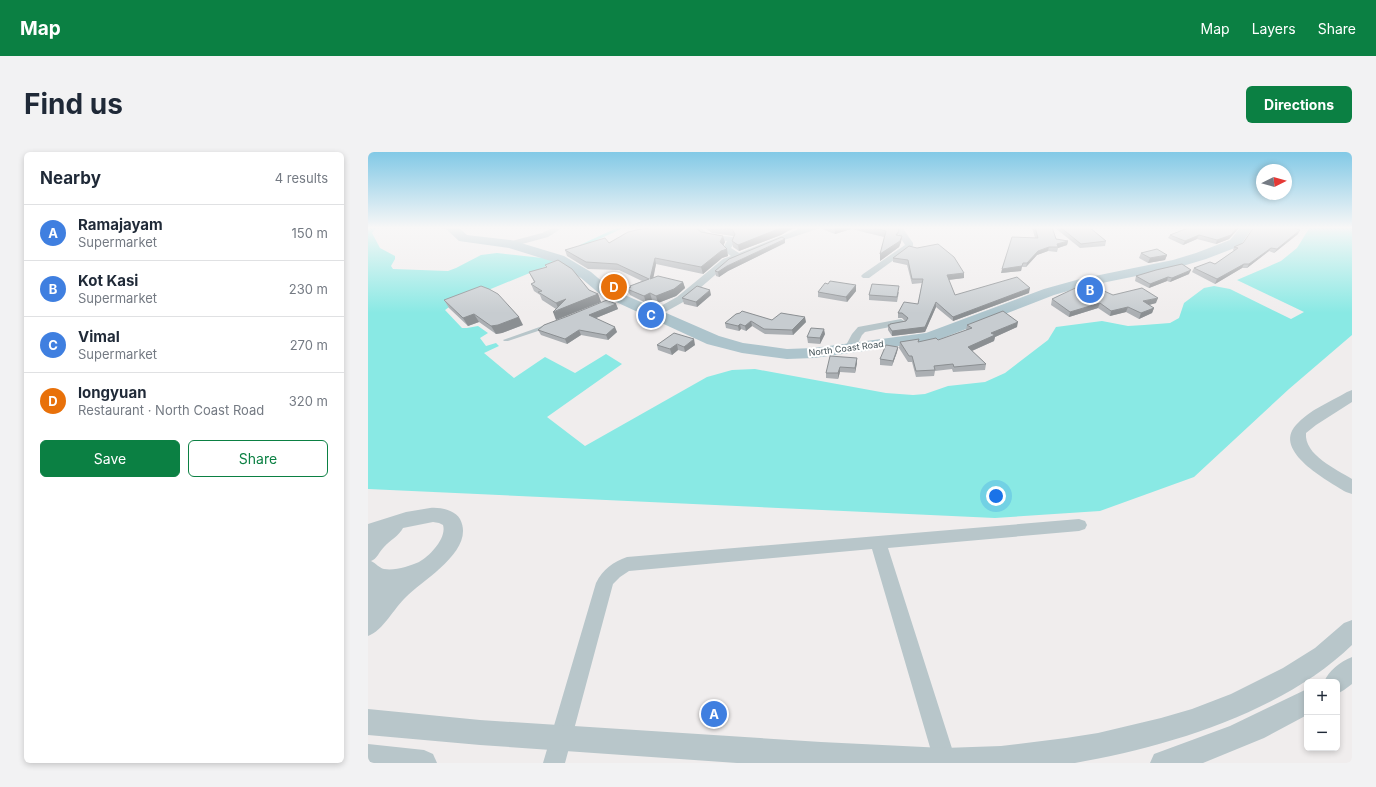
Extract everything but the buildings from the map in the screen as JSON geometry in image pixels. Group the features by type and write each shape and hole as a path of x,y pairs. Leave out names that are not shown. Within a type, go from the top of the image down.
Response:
{"main road":[{"name":"North Coast Road","path":"547,256 555,258 586,275 615,299 654,314 713,340 742,348 787,354 814,353 929,338 1049,292 1080,283 1176,264 1202,256"}],"street":[{"path":"654,314 681,299 726,261 738,256"},
{"path":"866,276 895,256"},
{"path":"851,347 857,334 862,328 901,322"},
{"path":"1352,395 1310,422 1298,434 1297,439 1300,448 1310,459 1352,488"},
{"path":"368,532 419,516 437,515 450,519 454,526 455,534 451,544 443,554 400,590 370,623"},
{"path":"368,554 373,545 382,536 405,521"},
{"path":"554,763 605,583 609,575 617,568 627,564 1079,525"},
{"path":"878,542 945,761"},
{"path":"372,572 392,578 412,573 431,563"},
{"path":"370,623 377,604 378,589 372,572"},
{"path":"368,722 456,732 831,756 945,761 1008,758 1077,750 1111,743 1181,724 1237,704 1269,689 1324,656 1352,630"},
{"path":"1340,679 1352,669"},
{"path":"1163,763 1189,755 1247,733 1281,717 1304,703"},
{"path":"368,757 424,763"}],"lane":[{"path":"506,340 554,324"}],"water":[{"path":"368,256 395,256 391,266 393,269 448,271 480,256 520,256 552,259 553,262 549,265 452,305 445,310 462,328 478,326 488,333 480,338 486,346 496,343 499,346 484,353 514,378 545,357 575,373 606,354 622,364 547,417 585,446 707,377 732,370 755,369 886,393 913,395 925,394 948,386 985,382 1005,373 1048,340 1056,327 1102,321 1128,326 1170,323 1179,318 1184,303 1204,288 1214,286 1230,289 1291,319 1304,312 1237,280 1281,261 1288,256 1352,256 1352,335 1289,389 1194,477 1100,511 995,518 368,489"}],"place":[{"name":"longyuan","path":"614,287"},
{"name":"Kot Kasi","path":"1090,290"},
{"name":"Vimal","path":"651,315"},
{"name":"Ramajayam","path":"714,714"}]}
